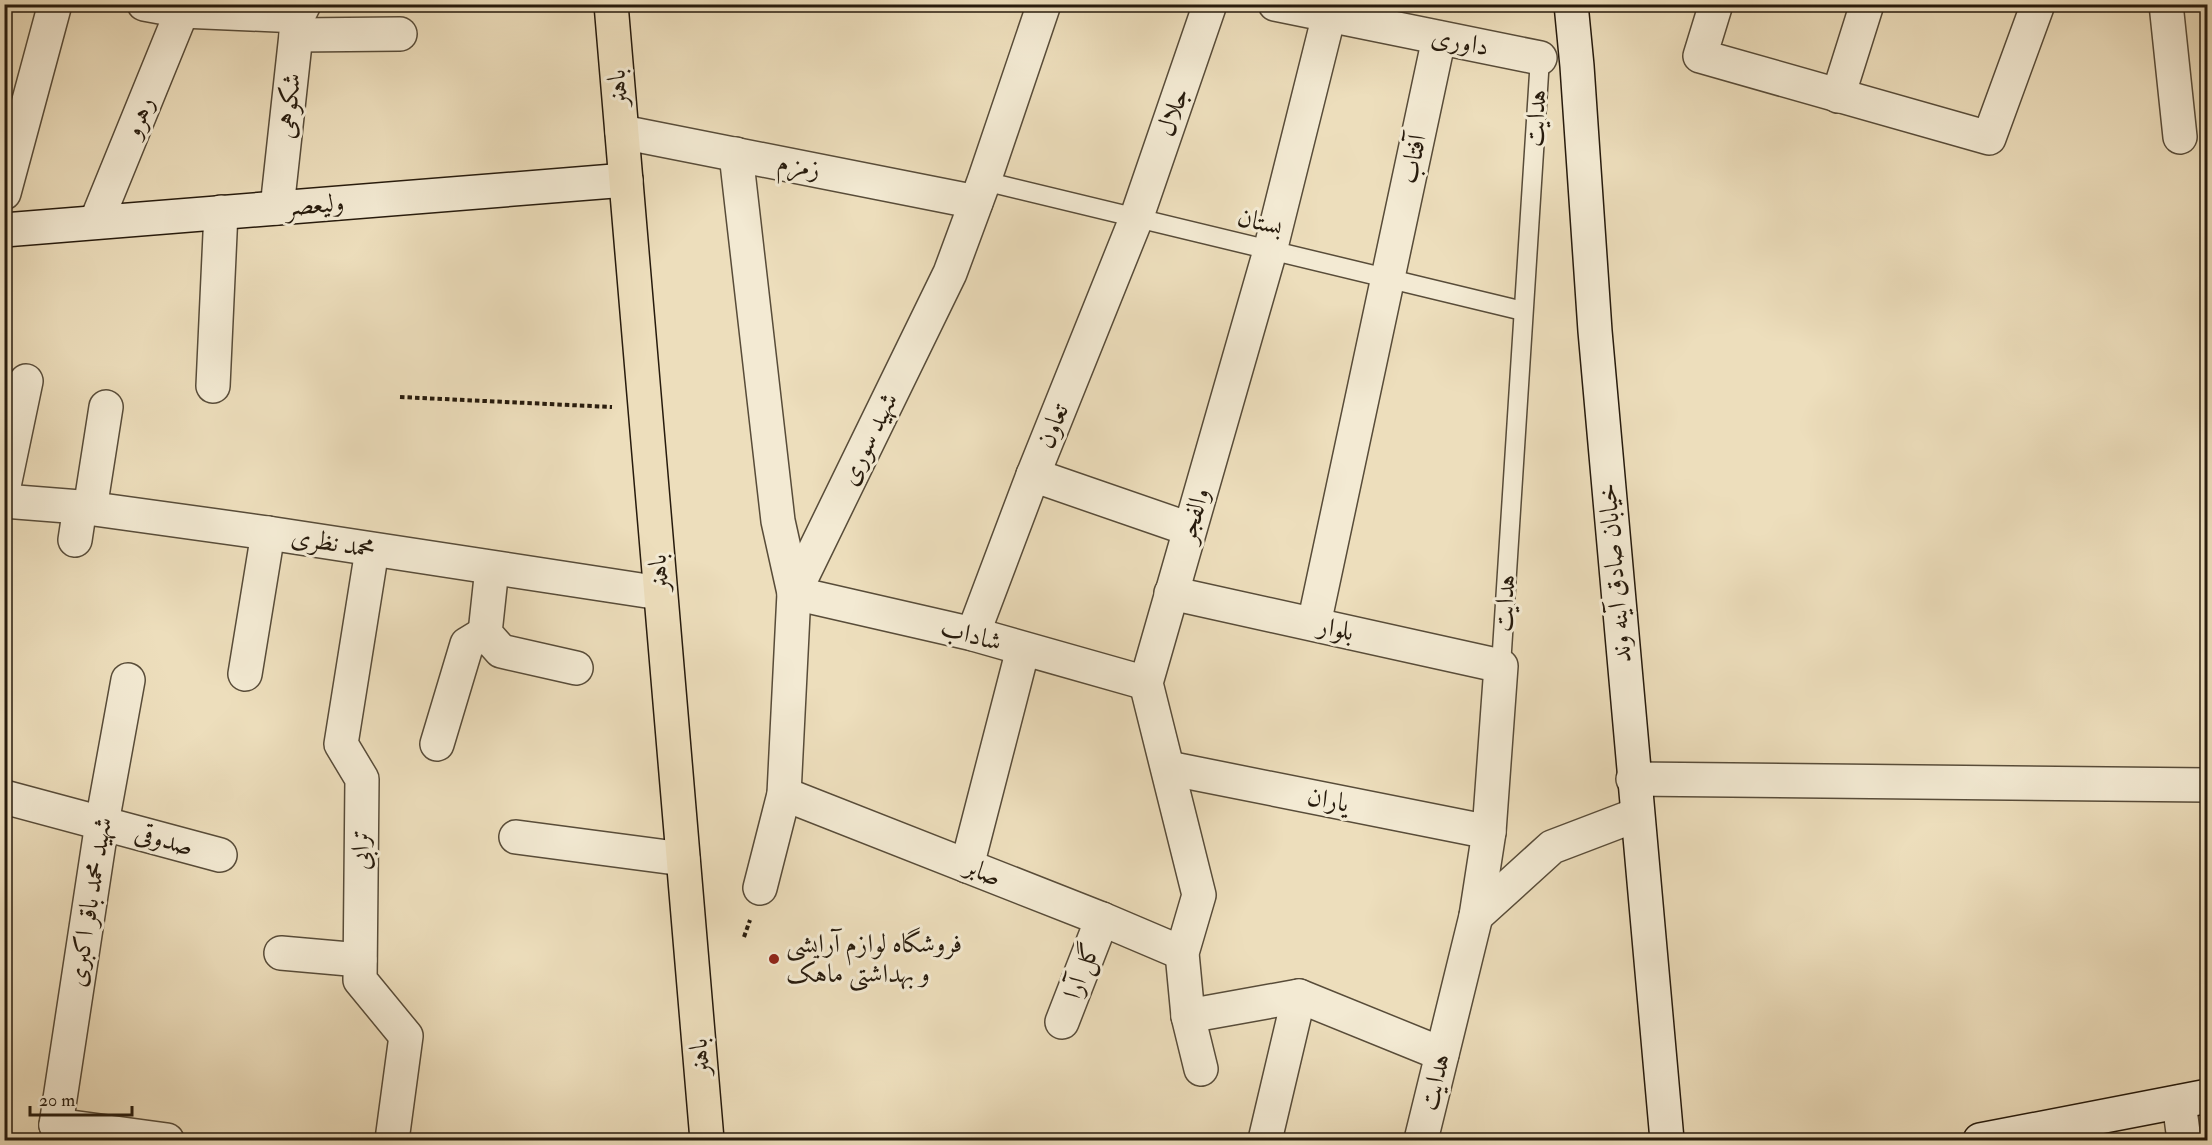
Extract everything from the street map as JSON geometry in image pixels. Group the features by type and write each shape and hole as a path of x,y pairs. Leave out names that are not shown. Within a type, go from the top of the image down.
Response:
{"main road":[{"name":"باهنر","path":"611,4 707,1140"}],"street":[{"path":"4,193 55,4"},
{"path":"144,4 182,11 300,19 400,34"},
{"name":"شهید سوری","path":"760,888 784,794 794,592 950,273 1044,4"},
{"name":"جلال","path":"1136,219 1210,4"},
{"name":"داوری","path":"1275,4 1540,58"},
{"name":"خیابان صادق آینه وند","path":"1570,4 1577,66 1596,343 1636,815 1667,1140"},
{"path":"1716,4 1700,56 1989,138 2038,4"},
{"path":"1838,96 1867,4"},
{"path":"2166,4 2180,137"},
{"name":"رهرو","path":"96,222 182,11"},
{"name":"والفجر","path":"1146,683 1270,251 1329,15"},
{"name":"شکوهی","path":"277,208 300,19"},
{"name":"آفتاب","path":"1314,624 1439,38"},
{"name":"زمزم","path":"622,132 736,154 980,192"},
{"path":"736,154 778,521 794,592"},
{"name":"ولیعصر","path":"4,230 626,180"},
{"path":"213,386 221,212"},
{"name":"تعاون","path":"973,634 1033,475 1136,219"},
{"path":"4,486 26,381"},
{"path":"75,540 85,508 106,407"},
{"path":"1033,475 1190,529"},
{"name":"محمد نظری","path":"4,501 85,508 268,533 660,593"},
{"path":"245,674 268,533"},
{"name":"ترابی","path":"372,550 341,744 362,779 360,980 406,1036 392,1140"},
{"path":"492,568 485,633 501,651 576,668"},
{"name":"شاداب","path":"794,592 973,634 1146,683"},
{"name":"بلوار","path":"1171,593 1501,666"},
{"path":"437,744 467,644 485,633"},
{"path":"967,866 1023,649"},
{"name":"هدایت","path":"1421,1140 1476,915 1489,832 1501,666"},
{"name":"شهید محمد باقر اکبری","path":"47,1133 128,680"},
{"path":"1146,683 1199,895 1182,953 1188,1016 1201,1069"},
{"name":"یاران","path":"1168,768 1489,832"},
{"path":"1633,778 2208,785"},
{"name":"صابر","path":"784,794 1102,919 1182,953"},
{"name":"صدوقی","path":"4,798 220,855"},
{"path":"1476,915 1552,847 1636,815"},
{"path":"516,837 683,859"},
{"name":"گل آرا","path":"1062,1022 1102,919"},
{"path":"281,953 360,960"},
{"path":"1188,1016 1299,996 1442,1054"},
{"path":"1265,1140 1299,996"},
{"path":"1980,1140 2193,1099 2184,1140"},
{"path":"47,1133 167,1140"}],"lane":[{"name":"هدایت","path":"1501,666 1540,58"},
{"name":"بستان","path":"980,192 1136,219 1523,311"}],"path":[{"path":"400,398 645,408"}],"place":[{"name":"فروشگاه لوازم آرایشی و بهداشتی ماهک","path":"774,959"}]}
